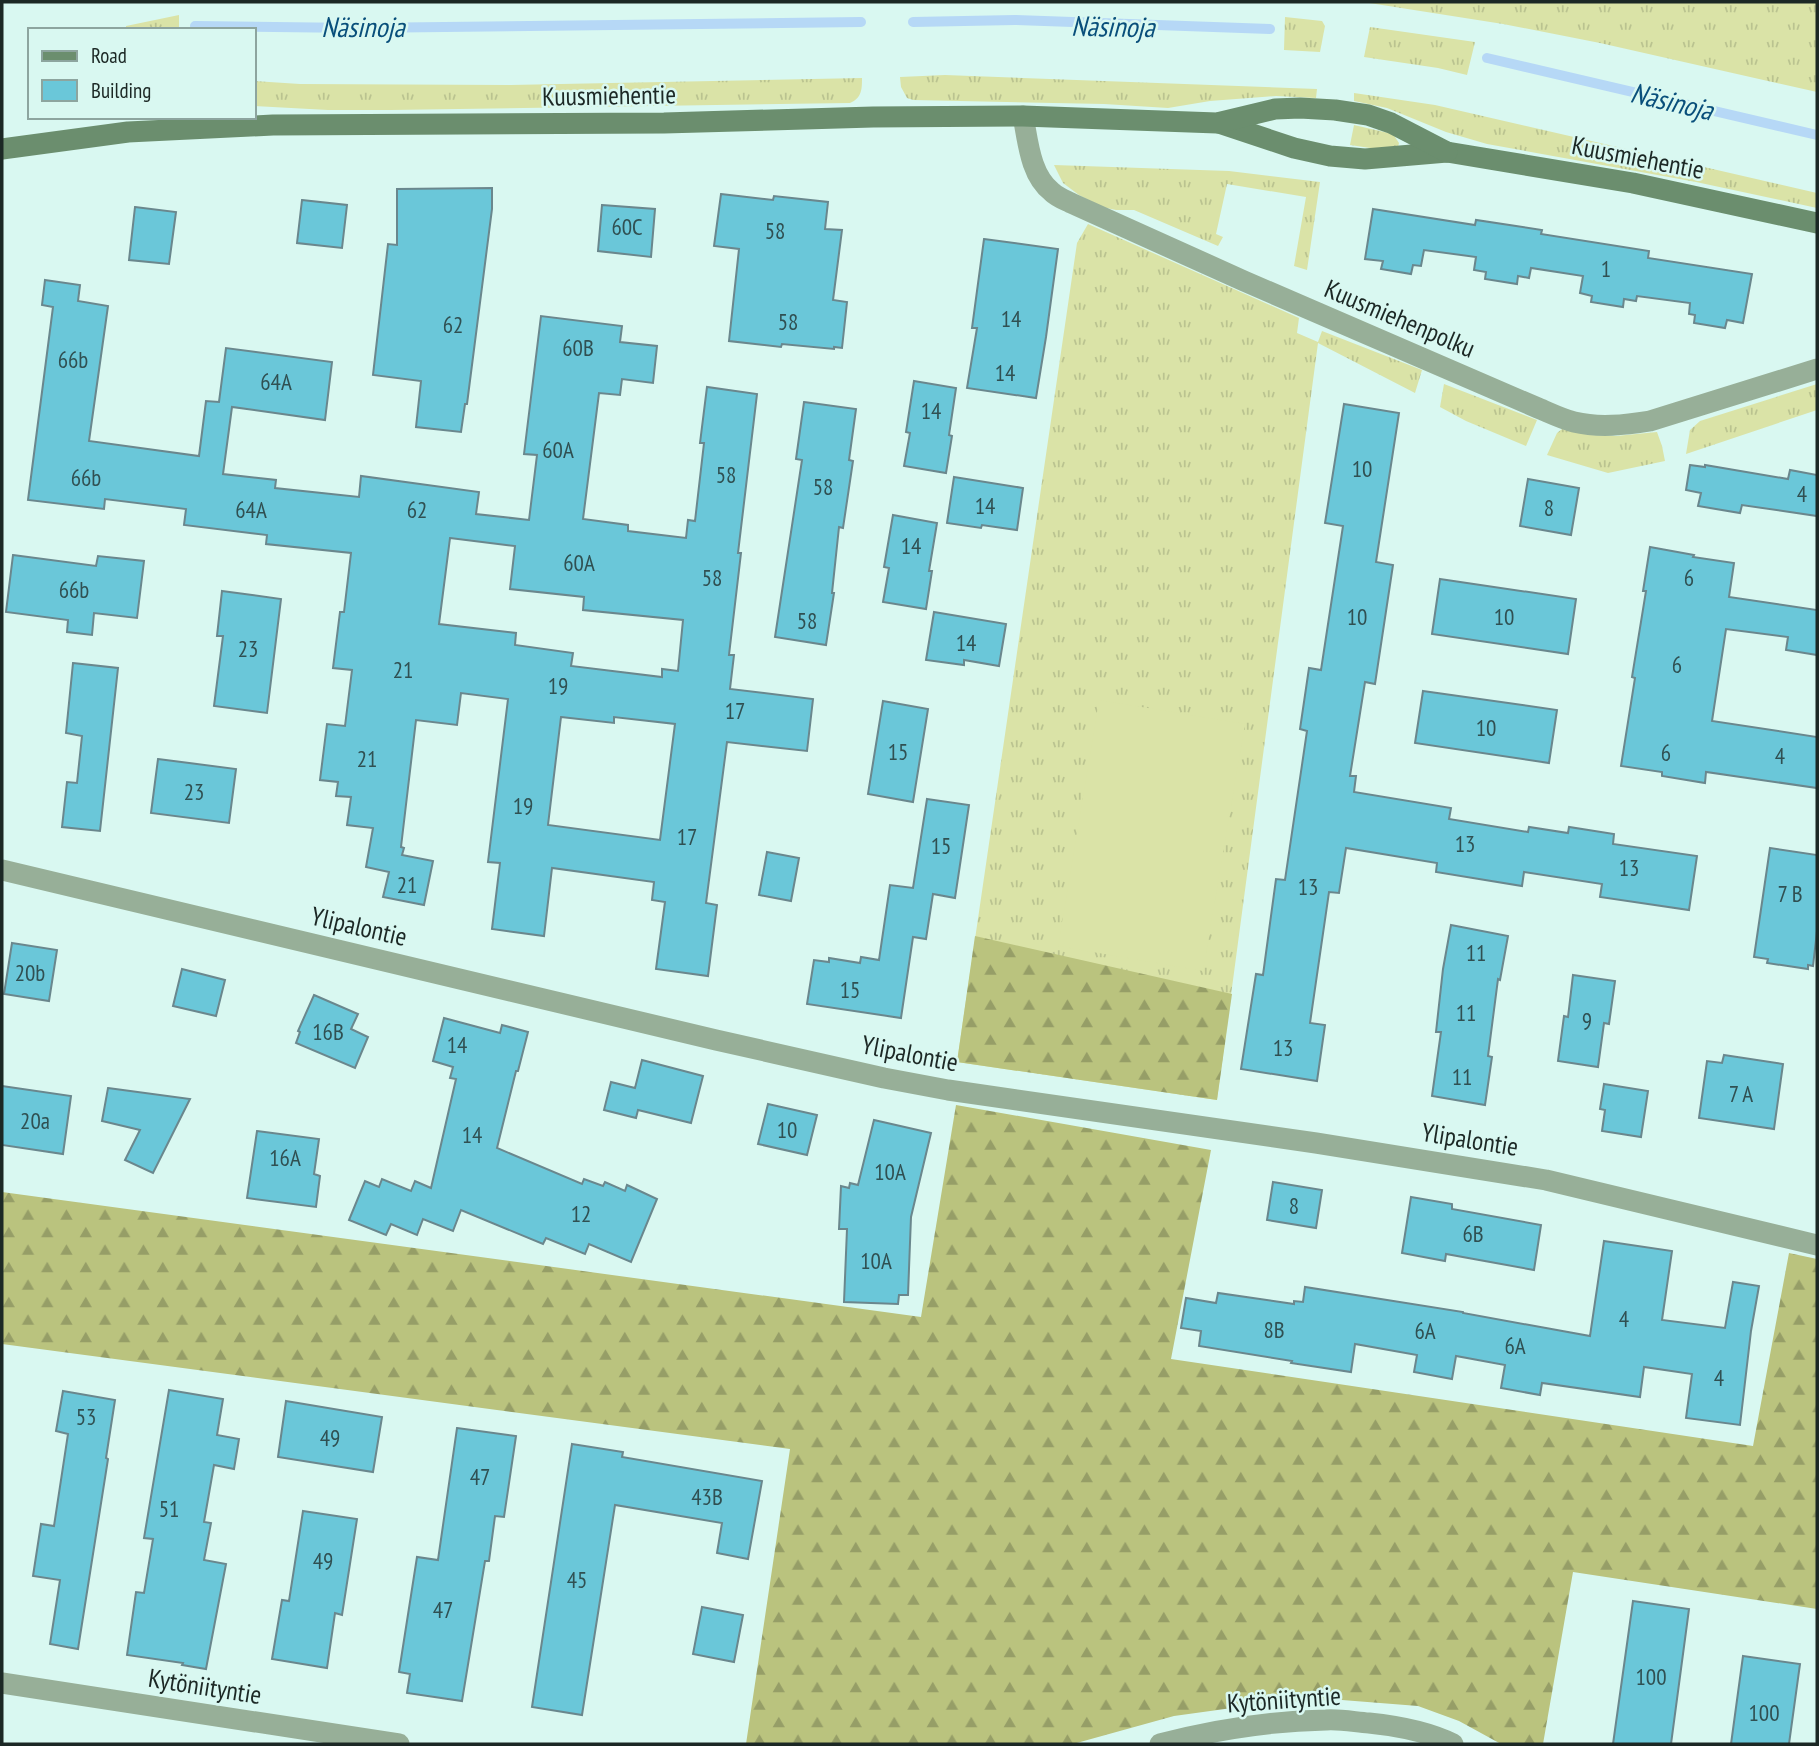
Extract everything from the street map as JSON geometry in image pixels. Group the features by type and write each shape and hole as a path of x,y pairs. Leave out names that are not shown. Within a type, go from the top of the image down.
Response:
{"main road":[{"name":"Kuusmiehentie","path":"2,149 128,132 273,125 622,123 1023,116 1217,123 1275,109 1335,110 1368,114 1447,152"},
{"name":"Kuusmiehentie","path":"1217,123 1294,148 1330,156 1365,159 1447,152 1633,183 1817,223"}],"street":[{"name":"Kuusmiehenpolku","path":"1023,116 1030,155 1040,180 1052,192 1071,203 1244,281 1574,422 1623,425 1650,421 1817,369"},
{"name":"Ylipalontie","path":"2,870 884,1078 948,1090 1303,1141 1546,1180 1817,1245"},
{"name":"Kytöniityntie","path":"2,1683 399,1744"},
{"name":"Kytöniityntie","path":"1160,1744 1243,1726 1327,1720 1399,1726 1453,1744"}],"green space":[{"path":"1363,2 1817,2 1817,92 1600,43 1503,24"},
{"path":"179,15 179,28 126,26"},
{"path":"1285,17 1322,21 1325,26 1320,52 1284,50"},
{"path":"1370,27 1475,42 1467,75 1364,57"},
{"path":"945,75 1317,89 1316,98 1276,96 1210,101 1168,108 913,100 907,98 901,87 900,77"},
{"path":"862,78 859,96 850,103 391,110 256,106 256,81 300,84 510,85"},
{"path":"1354,93 1435,105 1817,193 1817,208 1696,182 1487,144 1446,132 1387,108 1354,101"},
{"path":"1354,125 1393,134 1399,143 1398,147 1377,149 1350,145"},
{"path":"1054,165 1229,171 1320,182 1307,270 1294,266 1306,197 1227,184 1216,234 1223,237 1218,246 1134,210 1102,207 1063,183"},
{"path":"1088,224 1299,318 1297,333 1318,342 1322,331 1422,370 1415,393 1318,343 1217,1100 957,1062 1077,243"},
{"path":"1444,384 1537,420 1526,446 1440,407"},
{"path":"1817,384 1817,410 1686,454 1690,430 1700,421"},
{"path":"1562,429 1590,435 1616,436 1657,432 1665,461 1608,473 1547,455 1557,433"},
{"path":"1099,700 1245,724 1203,971 1058,946"},
{"path":"975,936 1232,994 1217,1100 957,1062"},
{"path":"956,1105 1211,1150 1171,1359 1753,1446 1789,1253 1817,1259 1817,1609 1573,1572 1543,1744 1501,1744 1459,1721 1418,1706 1342,1700 1276,1702 1174,1716 1073,1744 746,1744 790,1449 2,1344 2,1192 921,1317"}],"building":[{"path":"492,188 492,209 461,432 416,427 421,381 373,375 388,244 397,245 397,189"},
{"path":"721,194 773,200 774,196 828,202 825,229 842,230 833,300 847,302 842,348 782,344 781,347 729,341 739,249 714,246"},
{"path":"302,200 347,205 342,248 297,243"},
{"path":"602,205 655,209 651,257 598,251"},
{"path":"135,207 176,212 169,264 129,260"},
{"path":"1373,209 1475,225 1476,220 1542,230 1541,234 1649,251 1648,258 1752,274 1743,323 1727,320 1725,328 1694,323 1695,315 1689,314 1690,303 1637,296 1636,301 1624,299 1623,307 1591,302 1592,296 1580,293 1583,276 1531,268 1529,278 1518,276 1517,284 1485,279 1486,272 1474,270 1476,257 1424,250 1421,266 1413,265 1411,274 1381,269 1383,261 1365,259"},
{"path":"984,239 1058,249 1036,398 967,388 977,328 972,328"},
{"path":"45,280 80,285 78,301 108,306 89,441 199,456 206,401 219,402 226,348 332,362 325,420 232,407 223,474 276,480 275,488 359,497 361,476 479,492 476,514 529,520 537,455 524,454 541,316 622,326 620,342 657,346 653,383 622,379 620,395 599,393 583,519 628,525 628,531 686,538 688,520 695,521 707,387 757,394 738,553 741,553 729,655 734,655 730,689 813,699 807,751 727,742 706,903 717,905 708,976 656,969 665,902 652,900 654,882 552,868 544,936 492,929 500,863 488,862 508,699 461,693 457,725 416,720 401,847 404,848 402,855 433,861 424,905 383,897 389,872 366,867 373,828 347,825 351,797 336,796 338,782 320,780 327,724 345,726 352,670 333,668 340,612 344,612 351,553 266,544 267,535 184,525 186,509 105,499 104,509 28,500 53,307 42,305","holes":["450,538 515,546 510,589 584,597 583,610 683,620 678,671 662,669 662,677 571,666 573,653 515,645 516,633 439,624","561,717 614,723 614,717 675,724 660,840 548,825"]},
{"path":"914,381 956,388 946,473 904,466 910,433 906,432"},
{"path":"804,402 856,409 849,460 853,461 843,528 839,527 834,593 826,645 775,637 802,460 796,459"},
{"path":"1344,404 1399,413 1376,562 1393,565 1375,684 1365,682 1350,776 1356,776 1354,792 1451,808 1449,819 1528,832 1529,827 1568,833 1569,827 1614,834 1613,844 1697,856 1689,910 1600,897 1602,884 1524,872 1522,886 1436,872 1437,863 1346,848 1339,893 1329,892 1310,1023 1325,1025 1317,1081 1241,1069 1256,974 1263,975 1276,879 1285,880 1307,731 1300,729 1309,668 1321,670 1343,526 1325,523"},
{"path":"1690,465 1705,465 1788,479 1790,470 1817,475 1817,516 1742,505 1740,513 1698,506 1701,493 1686,490"},
{"path":"954,477 1023,488 1017,530 947,523"},
{"path":"1528,479 1579,488 1571,535 1520,526"},
{"path":"893,515 937,523 926,609 883,602 889,568 884,567"},
{"path":"1650,547 1734,563 1729,597 1817,610 1817,655 1786,650 1788,637 1726,629 1712,721 1817,737 1817,788 1706,772 1705,783 1662,776 1662,772 1621,766 1635,678 1632,677"},
{"path":"13,555 96,566 98,556 144,561 137,618 94,613 92,635 67,632 68,620 6,612"},
{"path":"1440,579 1576,599 1568,654 1432,634"},
{"path":"222,591 281,599 267,713 214,706 223,636 217,636"},
{"path":"934,612 1006,624 999,666 964,660 964,665 926,660"},
{"path":"73,663 118,668 100,831 62,827 67,782 77,783 82,736 66,733"},
{"path":"1423,691 1557,710 1549,763 1415,743"},
{"path":"883,701 928,709 913,802 868,794"},
{"path":"158,759 236,769 229,823 151,813"},
{"path":"927,799 969,805 955,898 933,894 926,939 913,937 901,1018 807,1004 814,960 829,962 829,958 860,963 861,957 879,960 890,885 913,888"},
{"path":"1770,848 1817,855 1817,931 1813,966 1808,965 1808,969 1767,963 1768,959 1754,957"},
{"path":"767,852 799,858 791,901 759,895"},
{"path":"1451,925 1508,936 1500,980 1498,979 1485,1105 1432,1096 1441,1032 1436,1032 1443,969"},
{"path":"12,943 57,950 49,1001 4,994"},
{"path":"182,969 225,980 216,1016 173,1006"},
{"path":"1573,975 1615,981 1609,1024 1604,1023 1598,1067 1558,1061 1564,1016 1568,1017"},
{"path":"314,995 358,1014 351,1029 368,1037 355,1068 296,1043 300,1032 298,1031"},
{"path":"444,1018 500,1033 502,1025 528,1032 497,1148 582,1184 584,1179 603,1186 605,1182 625,1191 627,1185 657,1199 631,1262 589,1244 585,1254 546,1238 543,1244 461,1210 453,1231 423,1219 417,1235 391,1224 386,1235 349,1220 365,1181 379,1187 382,1179 411,1191 415,1181 431,1188 456,1079 450,1078 453,1067 433,1061"},
{"path":"1724,1055 1783,1064 1774,1129 1699,1118 1707,1061 1722,1063"},
{"path":"642,1060 703,1076 691,1123 638,1110 636,1118 604,1110 611,1082 635,1088"},
{"path":"1604,1084 1648,1091 1641,1137 1602,1131 1605,1110 1600,1109"},
{"path":"2,1086 71,1096 63,1154 2,1145"},
{"path":"108,1088 190,1099 153,1173 125,1160 140,1130 102,1121"},
{"path":"768,1104 817,1115 807,1155 758,1144"},
{"path":"874,1120 931,1133 911,1217 908,1295 899,1295 898,1304 844,1302 847,1229 839,1229 841,1186 849,1188 850,1183 858,1185"},
{"path":"257,1131 319,1139 314,1174 320,1176 316,1207 247,1198"},
{"path":"1273,1182 1322,1190 1316,1228 1267,1220"},
{"path":"1411,1197 1452,1204 1452,1209 1541,1225 1534,1270 1446,1254 1445,1261 1402,1253"},
{"path":"1604,1241 1672,1251 1662,1320 1725,1328 1733,1282 1759,1286 1740,1425 1686,1418 1692,1374 1644,1367 1640,1397 1542,1383 1540,1395 1501,1388 1505,1365 1456,1356 1452,1379 1414,1372 1417,1355 1355,1344 1351,1372 1199,1346 1201,1331 1181,1328 1186,1298 1216,1303 1218,1293 1294,1304 1294,1301 1303,1302 1305,1287 1463,1312 1590,1336"},
{"path":"169,1390 223,1399 217,1435 239,1439 234,1469 214,1465 204,1522 211,1523 204,1560 226,1564 206,1669 127,1655 136,1592 144,1593 153,1539 144,1538"},
{"path":"63,1391 115,1400 78,1649 50,1644 60,1580 33,1576 41,1524 54,1526 68,1434 56,1431"},
{"path":"286,1401 382,1417 373,1472 278,1457"},
{"path":"457,1428 516,1436 504,1517 495,1516 489,1561 485,1561 462,1701 407,1693 410,1674 399,1672 417,1557 438,1560"},
{"path":"572,1444 623,1452 622,1457 762,1481 748,1559 717,1553 722,1523 615,1505 582,1715 532,1707"},
{"path":"303,1511 357,1519 342,1615 335,1613 327,1668 272,1659 282,1600 289,1601"},
{"path":"1633,1601 1689,1609 1671,1744 1613,1744"},
{"path":"702,1607 743,1615 734,1662 693,1654"},
{"path":"1743,1656 1800,1664 1789,1744 1731,1744"}],"waterway":[{"name":"Näsinoja","path":"913,22 1015,20 1270,29"},
{"name":"Näsinoja","path":"195,26 357,28 861,22"},
{"name":"Näsinoja","path":"1487,58 1817,135"}]}
